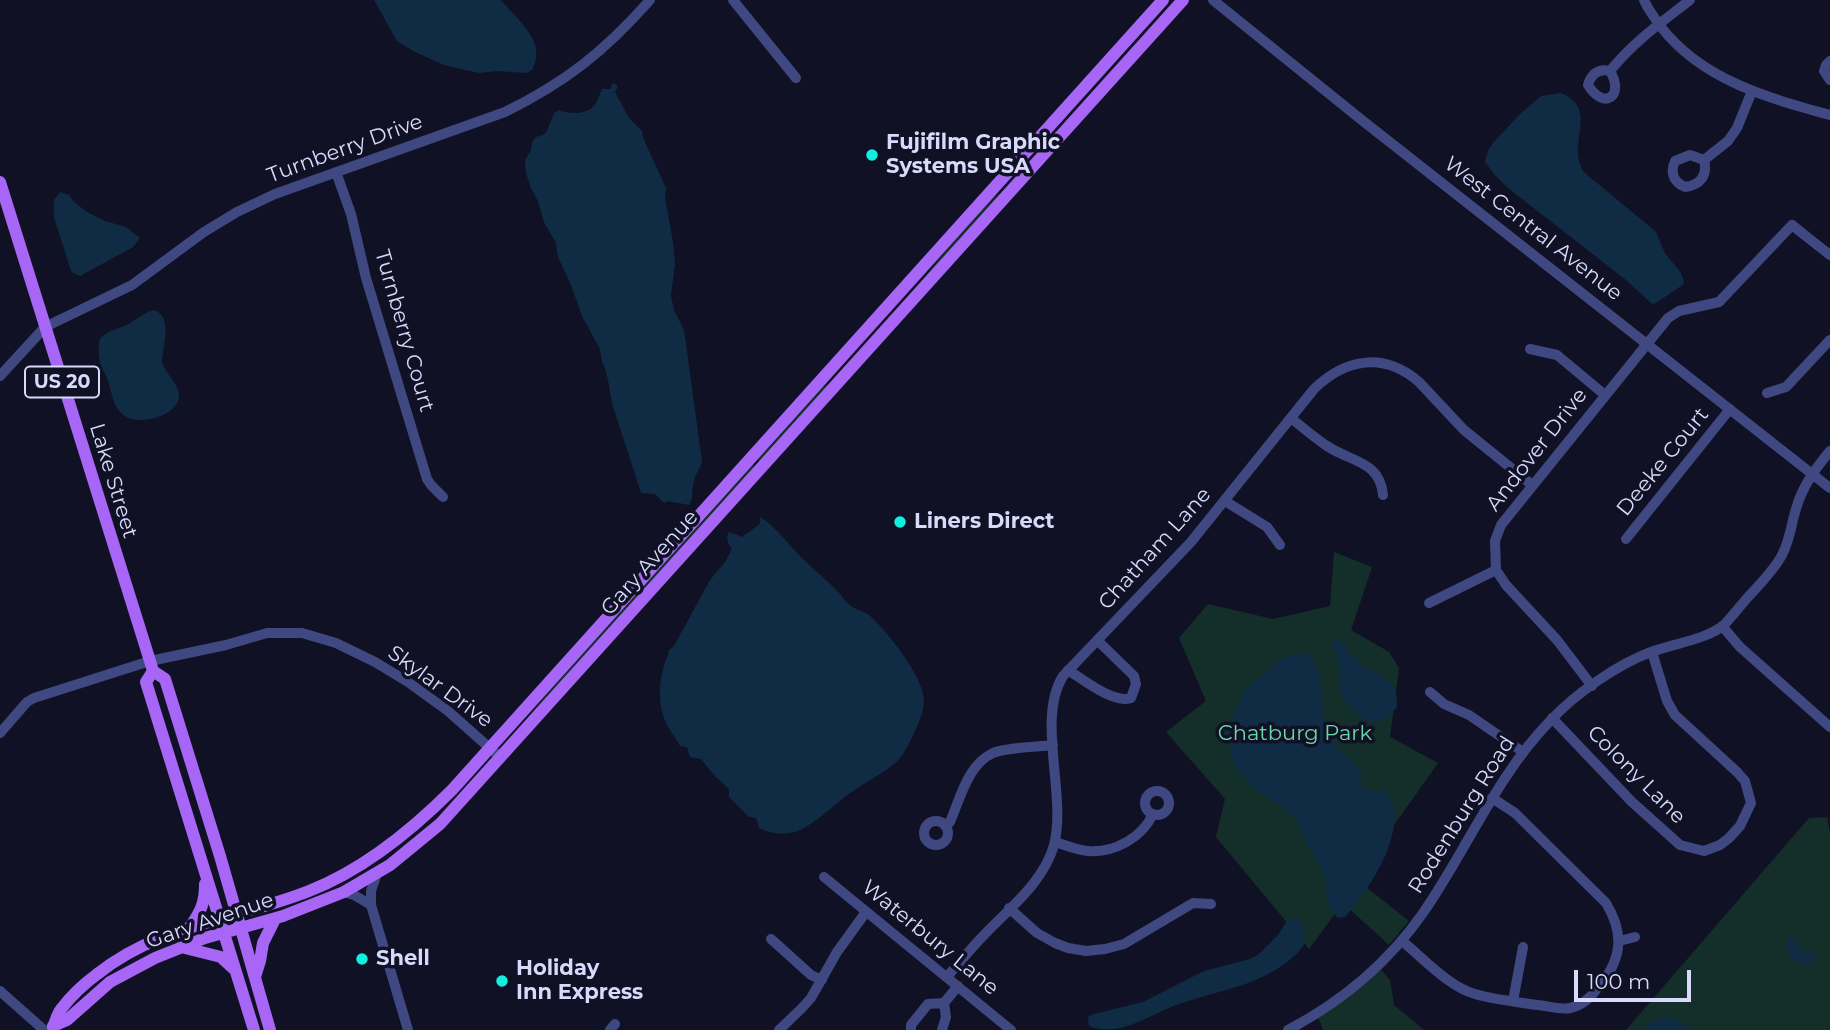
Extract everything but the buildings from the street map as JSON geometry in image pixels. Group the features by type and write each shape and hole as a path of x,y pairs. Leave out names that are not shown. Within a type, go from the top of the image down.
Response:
{"main road":[{"name":"Gary Avenue","path":"49,1029 60,1010 86,982 113,961 144,944 190,926 309,891 384,849 441,801 1163,0"},
{"name":"Gary Avenue","path":"49,1029 67,1020 110,982 144,963 180,947 275,919 344,892 377,873 440,824 1183,0"},
{"name":"Lake Street","path":"0,182 152,666 165,679 240,928"},
{"name":"Lake Street","path":"152,666 146,682 224,932"},
{"path":"190,926 200,913 205,900 203,862"},
{"path":"255,977 263,943 275,919"},
{"name":"US 20","path":"240,928 270,1030"},
{"name":"US 20","path":"224,932 254,1030"},
{"path":"180,947 221,957 236,971"}],"street":[{"name":"Turnberry Drive","path":"45,327 132,285 204,232 275,194 492,116 535,97 569,76 605,47 650,0"},
{"path":"733,0 796,78"},
{"name":"West Central Avenue","path":"1213,0 1830,488"},
{"path":"1644,0 1671,39 1715,74 1752,91 1830,115"},
{"path":"1610,72 1620,58 1690,0"},
{"path":"1830,61 1824,71 1830,80"},
{"path":"1704,160 1728,141 1738,128 1752,91"},
{"name":"Turnberry Court","path":"336,172 427,479 443,497"},
{"name":"Andover Drive","path":"1496,570 1497,532 1668,318 1675,312 1719,302 1792,225 1830,255"},
{"path":"0,376 45,327"},
{"path":"1767,393 1786,387 1830,340"},
{"path":"1530,349 1557,355 1605,395"},
{"name":"Chatham Lane","path":"947,977 1040,875 1055,842 1057,806 1052,703 1058,683 1226,501 1314,389 1335,372 1348,366 1373,362 1397,367 1411,375 1464,430 1532,485"},
{"name":"Deeke Court","path":"1626,539 1730,409"},
{"path":"1291,418 1328,447 1371,469 1382,481 1383,495"},
{"name":"Rodenburg Road","path":"1288,1030 1340,998 1372,972 1402,940 1436,894 1492,798 1523,752 1552,718 1626,663 1687,642 1722,626 1773,570 1782,556 1804,487 1830,451"},
{"path":"1226,501 1267,527 1280,545"},
{"path":"1429,603 1496,570 1506,585 1557,640 1592,686"},
{"path":"1722,626 1740,647 1830,727"},
{"name":"Skylar Drive","path":"0,733 27,702 34,698 267,633 302,633 336,643 408,682 449,711 501,758"},
{"path":"1068,670 1114,698 1131,698 1136,684 1134,676 1097,640"},
{"name":"Colony Lane","path":"1552,718 1632,802 1680,845 1704,851 1720,845 1743,821 1751,803 1745,781 1675,715 1667,701 1652,652"},
{"path":"1430,692 1444,704 1469,715 1523,752"},
{"path":"945,826 950,822 970,776 983,759 995,752 1053,744"},
{"path":"1402,940 1459,987 1473,994 1513,1001 1570,1008 1591,997 1610,973 1619,941 1618,929 1606,903 1515,813 1492,798"},
{"path":"1055,842 1087,851 1111,849 1128,841 1149,823 1153,814"},
{"path":"377,873 371,891 371,905 408,1030"},
{"name":"Waterbury Lane","path":"824,877 1011,1030"},
{"path":"344,892 371,905"},
{"path":"1009,908 1037,933 1068,948 1086,951 1124,944 1193,903 1212,904"},
{"path":"779,1030 801,1009 822,980 836,951 866,912"},
{"path":"1619,941 1635,937"},
{"path":"771,939 811,975 822,980"},
{"path":"1513,1001 1522,947"},
{"path":"911,1030 911,1025 928,1004 944,1003 958,986"},
{"path":"0,991 49,1029"},
{"path":"942,1030 946,1017 944,1003"}],"green space":[{"path":"1000,193 920,283 956,237 990,200"},
{"path":"831,383 760,462 757,459 822,387"},
{"path":"752,464 755,467 525,721 563,674"},
{"name":"Chatburg Park","path":"1334,552 1372,567 1351,630 1389,652 1399,668 1390,737 1438,763 1356,879 1409,921 1389,945 1343,903 1309,949 1216,837 1225,799 1166,732 1206,701 1179,638 1208,604 1273,619 1330,606"},
{"path":"1827,817 1830,833 1830,1030 1626,1030 1809,818"},
{"path":"1378,966 1390,980 1394,1005 1424,1030 1323,1030 1318,1017"}],"water":[{"path":"374,0 501,0 533,40 536,59 532,70 526,73 479,73 444,65 397,41"},
{"path":"613,83 618,86 615,92 629,118 642,131 666,188 665,198 675,264 671,296 674,310 684,330 702,462 694,480 689,505 668,501 664,503 655,494 641,493 612,403 600,349 582,316 558,257 556,243 544,222 526,173 525,160 532,142 547,131 554,113 559,110 580,113 590,109 602,89 610,89"},
{"path":"1561,93 1573,100 1579,108 1581,118 1578,151 1585,173 1655,231 1665,253 1682,275 1684,284 1656,303 1652,304 1626,280 1508,188 1485,162 1492,144 1520,114 1541,96"},
{"path":"60,192 69,195 87,212 126,227 140,238 133,247 80,276 72,272 54,217 54,200"},
{"path":"154,310 164,319 166,333 162,363 177,387 179,396 177,403 165,414 148,419 132,419 125,416 115,403 100,360 99,341 109,332"},
{"path":"760,517 850,605 870,616 885,632 918,679 924,700 917,728 898,760 808,826 784,834 759,828 756,818 749,817 729,797 729,789 701,759 690,757 687,747 680,746 666,723 660,700 663,668 668,651 674,646 710,580 732,549 727,539 729,532 742,537 760,524"},
{"path":"1333,640 1340,641 1359,662 1391,684 1397,697 1397,707 1386,718 1375,722 1364,719 1344,699"},
{"path":"1308,653 1318,672 1326,727 1330,737 1356,765 1361,786 1369,791 1384,792 1393,804 1393,834 1381,865 1354,906 1345,917 1338,918 1329,908 1324,872 1307,844 1297,820 1252,787 1235,766 1230,755 1230,721 1246,690 1289,655"},
{"path":"1297,918 1303,925 1305,943 1289,961 1268,974 1246,984 1176,1005 1121,1028 1089,1026 1088,1017 1094,1014 1143,1002 1204,971 1250,959 1278,935 1288,919"},
{"path":"1789,935 1801,950 1816,952 1812,962 1803,964 1792,959 1786,950"},
{"path":"1666,1018 1686,1025 1687,1030 1645,1030 1654,1019"}],"place":[{"name":"Fujifilm Graphic Systems USA","path":"872,155"},
{"name":"Liners Direct","path":"900,522"},
{"name":"Shell","path":"362,959"},
{"name":"Holiday Inn Express","path":"502,981"}]}
